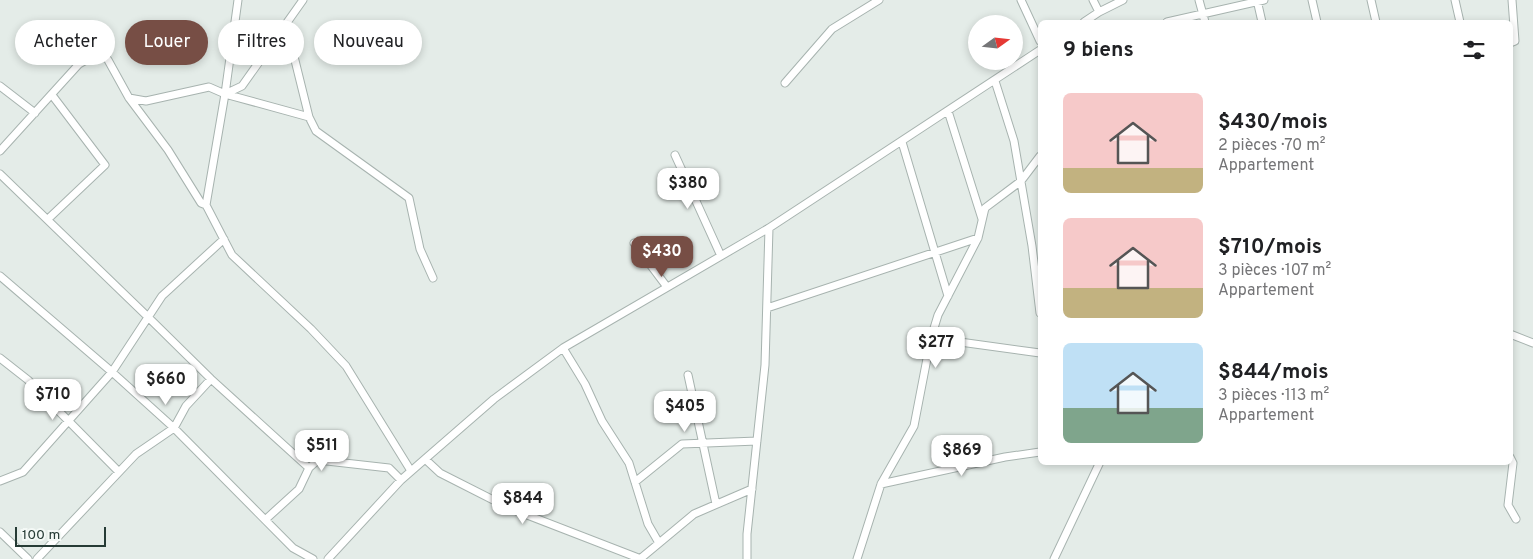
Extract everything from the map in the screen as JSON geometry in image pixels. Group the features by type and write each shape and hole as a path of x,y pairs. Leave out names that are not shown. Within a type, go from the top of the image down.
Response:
{"street":[{"path":"206,205 225,94 238,0"},
{"path":"289,20 303,0"},
{"path":"785,84 832,29 879,0"},
{"path":"1021,0 1038,37"},
{"path":"1093,0 1098,12"},
{"path":"1088,20 1098,12 1122,0"},
{"path":"1200,0 1205,20"},
{"path":"1175,20 1260,0 1262,20"},
{"path":"1312,0 1316,20"},
{"path":"1371,0 1376,20"},
{"path":"1455,0 1460,20"},
{"path":"1512,0 1515,41 1513,42"},
{"path":"328,559 401,480 425,458 494,399 563,348 769,228 1038,51"},
{"path":"0,151 78,64 95,55 102,54 108,60 129,98 168,150 201,203 206,205 232,255 311,329 346,366 411,471"},
{"path":"225,94 242,86 257,65"},
{"path":"296,65 309,117 316,131 409,198 420,249 433,278"},
{"path":"995,81 1014,141 1032,246 1038,296"},
{"path":"0,86 35,114"},
{"path":"129,98 146,101 209,87 225,94 309,117"},
{"path":"48,219 105,165 52,95"},
{"path":"948,111 982,219"},
{"path":"902,142 948,296"},
{"path":"674,155 720,256"},
{"path":"857,559 882,484 914,426 931,338 938,315 978,238 985,208 1021,181 1038,159"},
{"path":"0,174 211,379 309,468"},
{"path":"746,559 765,365 769,228"},
{"path":"767,308 978,238"},
{"path":"0,481 23,472 112,372 162,296 224,239"},
{"path":"634,243 668,287"},
{"path":"0,276 174,428 294,548 313,559"},
{"path":"1513,335 1533,343"},
{"path":"931,338 1038,353"},
{"path":"563,348 585,384 602,421 629,463 648,524 658,543"},
{"path":"0,358 28,380 119,472"},
{"path":"688,375 716,504"},
{"path":"37,559 136,454 174,428 186,406 211,379"},
{"path":"635,482 682,444 757,441"},
{"path":"882,484 1004,457 1038,452"},
{"path":"425,458 440,473 509,508 640,559 694,514 752,489"},
{"path":"265,520 299,488 309,468 318,460 389,468 401,480"},
{"path":"1054,559 1099,465"},
{"path":"1512,465 1508,505 1516,519"},
{"path":"0,532 28,559"}]}
